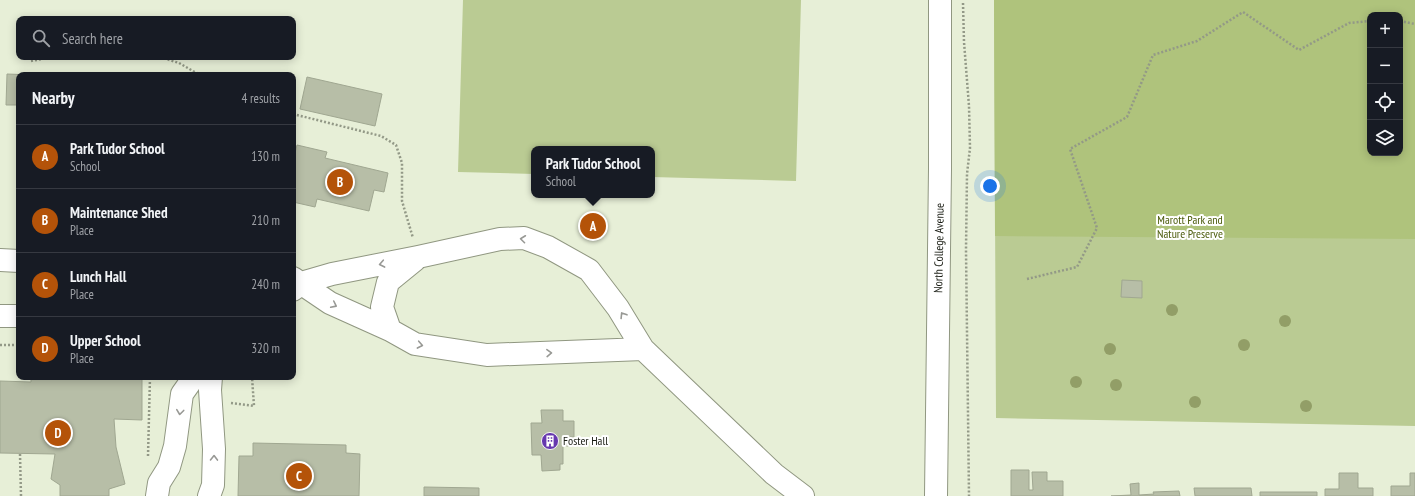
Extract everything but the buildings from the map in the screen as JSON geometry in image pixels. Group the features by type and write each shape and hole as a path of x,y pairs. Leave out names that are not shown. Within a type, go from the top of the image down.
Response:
{"main road":[{"name":"North College Avenue","path":"936,496 940,170 940,0"},
{"path":"296,284 332,274 418,258 500,239 524,238 548,247 589,270 618,308 643,349 774,474 803,496"},
{"path":"390,330 382,307 388,282 418,258"},
{"path":"0,260 16,261"},
{"path":"296,284 330,303 390,330 415,344 487,355 643,349"},
{"path":"0,316 16,316"},
{"path":"157,496 159,483 169,468 175,446 182,394 192,380"},
{"path":"209,496 213,485 214,449 210,390 211,380"}],"path":[{"path":"963,0 970,148 967,174 966,250 969,496"},
{"path":"1027,279 1077,267 1097,228 1070,149 1127,117 1153,55 1197,41 1243,12 1299,50 1348,23 1367,21"},
{"path":"1403,22 1415,24"},
{"path":"31,61 36,60"},
{"path":"168,60 194,72"},
{"path":"296,115 381,136 396,145 402,163 402,201 418,258"},
{"path":"0,345 16,345"},
{"path":"148,457 150,380"},
{"path":"20,454 21,496"}],"green space":[{"path":"463,0 801,0 796,181 655,177 655,146 531,146 531,174 458,172"},
{"name":"Marott Park and Nature Preserve","path":"994,0 1415,0 1415,426 996,418"},
{"path":"994,0 1415,0 1415,239 995,236"}],"place":[{"name":"Maintenance Shed","path":"340,182"},
{"name":"Park Tudor School","path":"593,226"},
{"name":"Upper School","path":"58,433"},
{"name":"Foster Hall","path":"550,441"},
{"name":"Lunch Hall","path":"299,476"}]}
